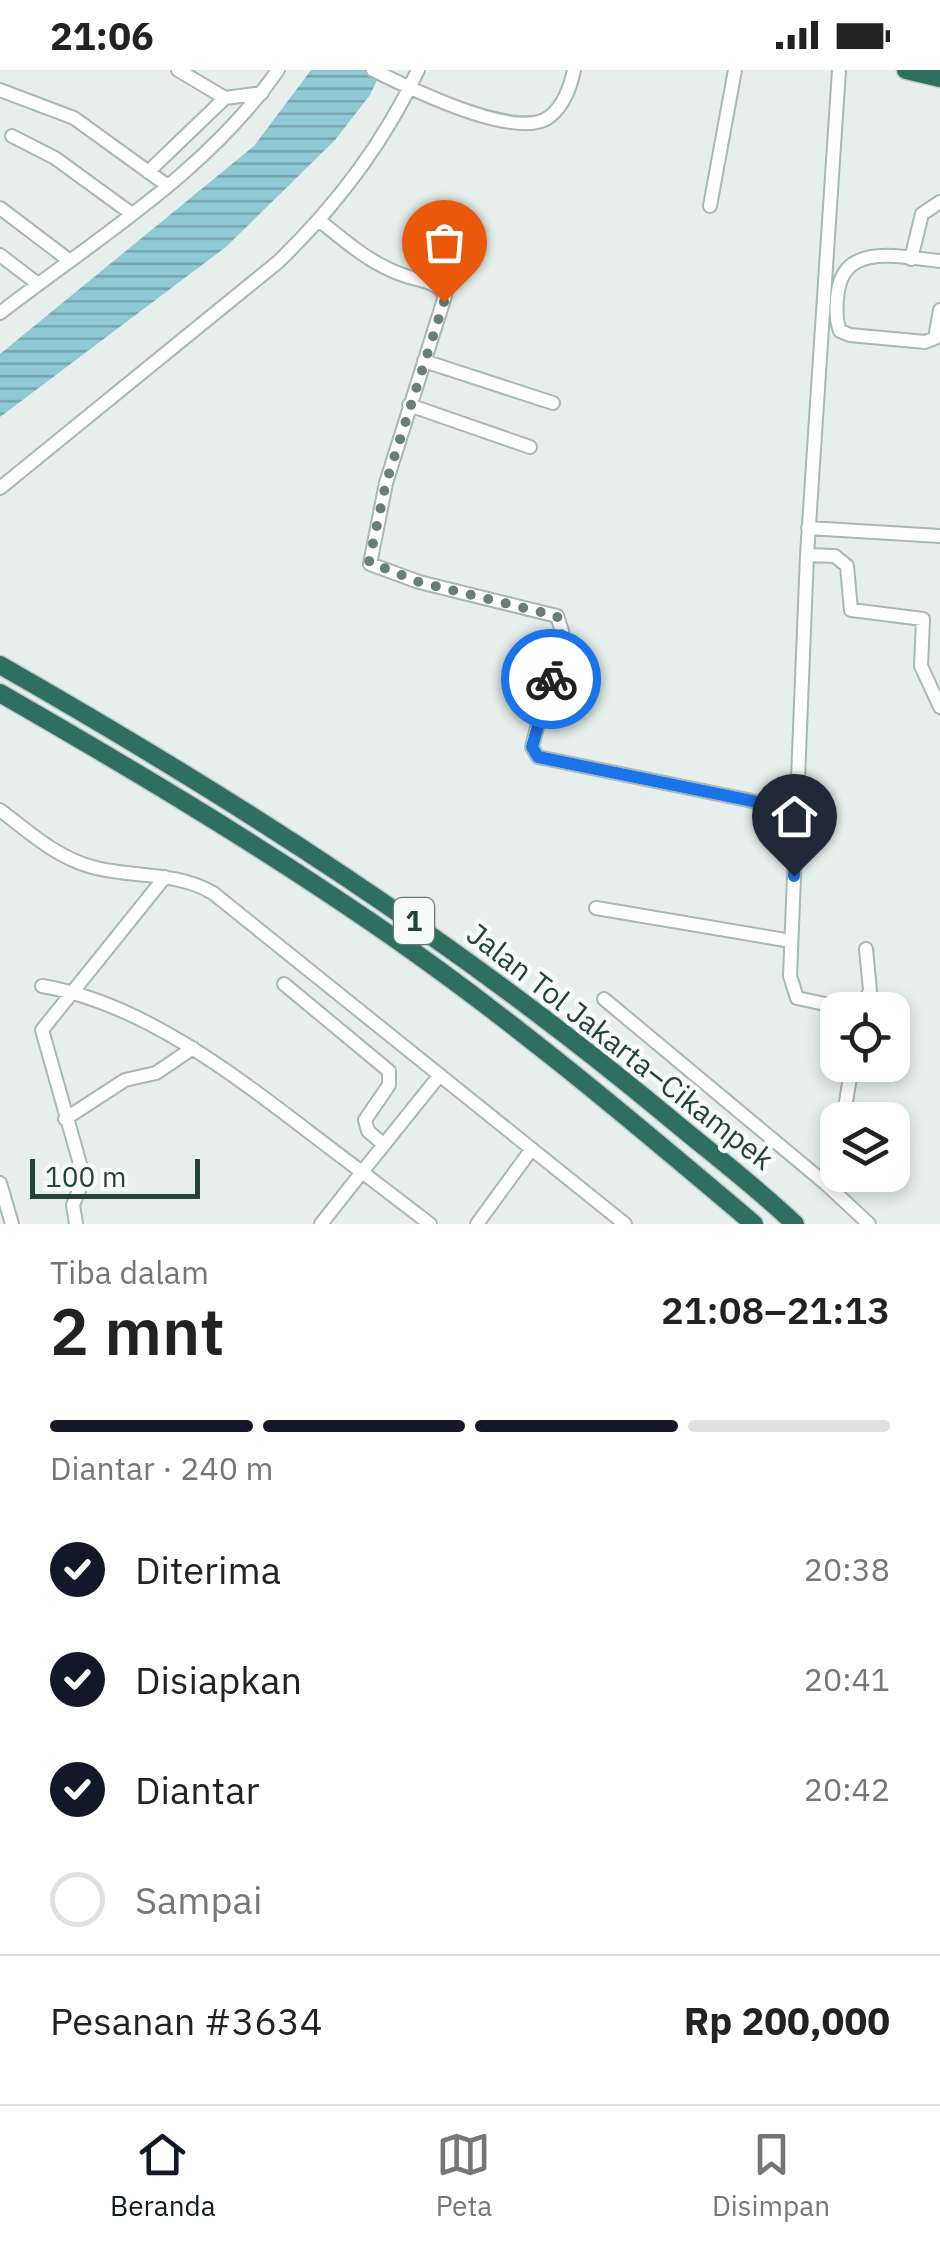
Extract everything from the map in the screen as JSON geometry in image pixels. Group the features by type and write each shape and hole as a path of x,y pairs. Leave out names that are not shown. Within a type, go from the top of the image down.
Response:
{"highway":[{"path":"906,70 940,78"},
{"name":"Jalan Tol Jakarta–Cikampek","path":"0,664 190,775 390,904 525,1001 795,1224"},
{"name":"Jalan Tol Jakarta–Cikampek","path":"0,693 126,766 375,924 597,1092 754,1224"}],"street":[{"path":"178,70 225,98"},
{"path":"0,313 168,186 218,142 278,70"},
{"path":"373,70 482,114 525,124 548,118 566,96 574,70"},
{"path":"0,488 278,262 320,221 403,85 418,70"},
{"path":"710,206 736,70"},
{"path":"820,1003 797,998 790,976 808,528 840,70"},
{"path":"0,90 74,118 168,186"},
{"path":"148,172 225,98 262,93"},
{"path":"12,136 54,158 132,214"},
{"path":"911,259 922,214 940,202"},
{"path":"0,208 70,261"},
{"path":"320,221 382,266 443,289 444,302 409,405 369,562 419,582 557,616 562,631 532,747 538,757 796,810"},
{"path":"0,255 38,284"},
{"path":"940,261 876,256 846,267 838,288 840,331 930,341 936,338 940,310"},
{"path":"424,361 553,404"},
{"path":"409,405 530,446"},
{"path":"808,528 940,536"},
{"path":"807,555 835,556 847,566 853,611 923,619 921,666 940,707"},
{"path":"0,810 48,848 78,862 201,886 236,910 625,1224"},
{"path":"76,1224 73,1205 84,1178 42,1030 165,876"},
{"path":"596,908 791,941"},
{"path":"866,949 869,992"},
{"path":"284,984 389,1071 388,1085 365,1120 368,1132 383,1144"},
{"path":"42,986 74,992 193,1048 430,1224"},
{"path":"604,999 820,1180"},
{"path":"65,1119 124,1080 156,1073 193,1048"},
{"path":"321,1224 438,1076"},
{"path":"477,1224 531,1150"},
{"path":"0,1183 12,1224"},
{"path":"834,1192 870,1224"}],"water":[{"path":"311,70 382,70 370,95 335,140 226,247 0,417 0,354 254,146"}],"way so far":[{"path":"444,302 386,483 369,562 419,582 557,616 562,631 551,679"}],"route":[{"path":"551,679 532,747 538,757 740,802 796,810 794,876"}]}
